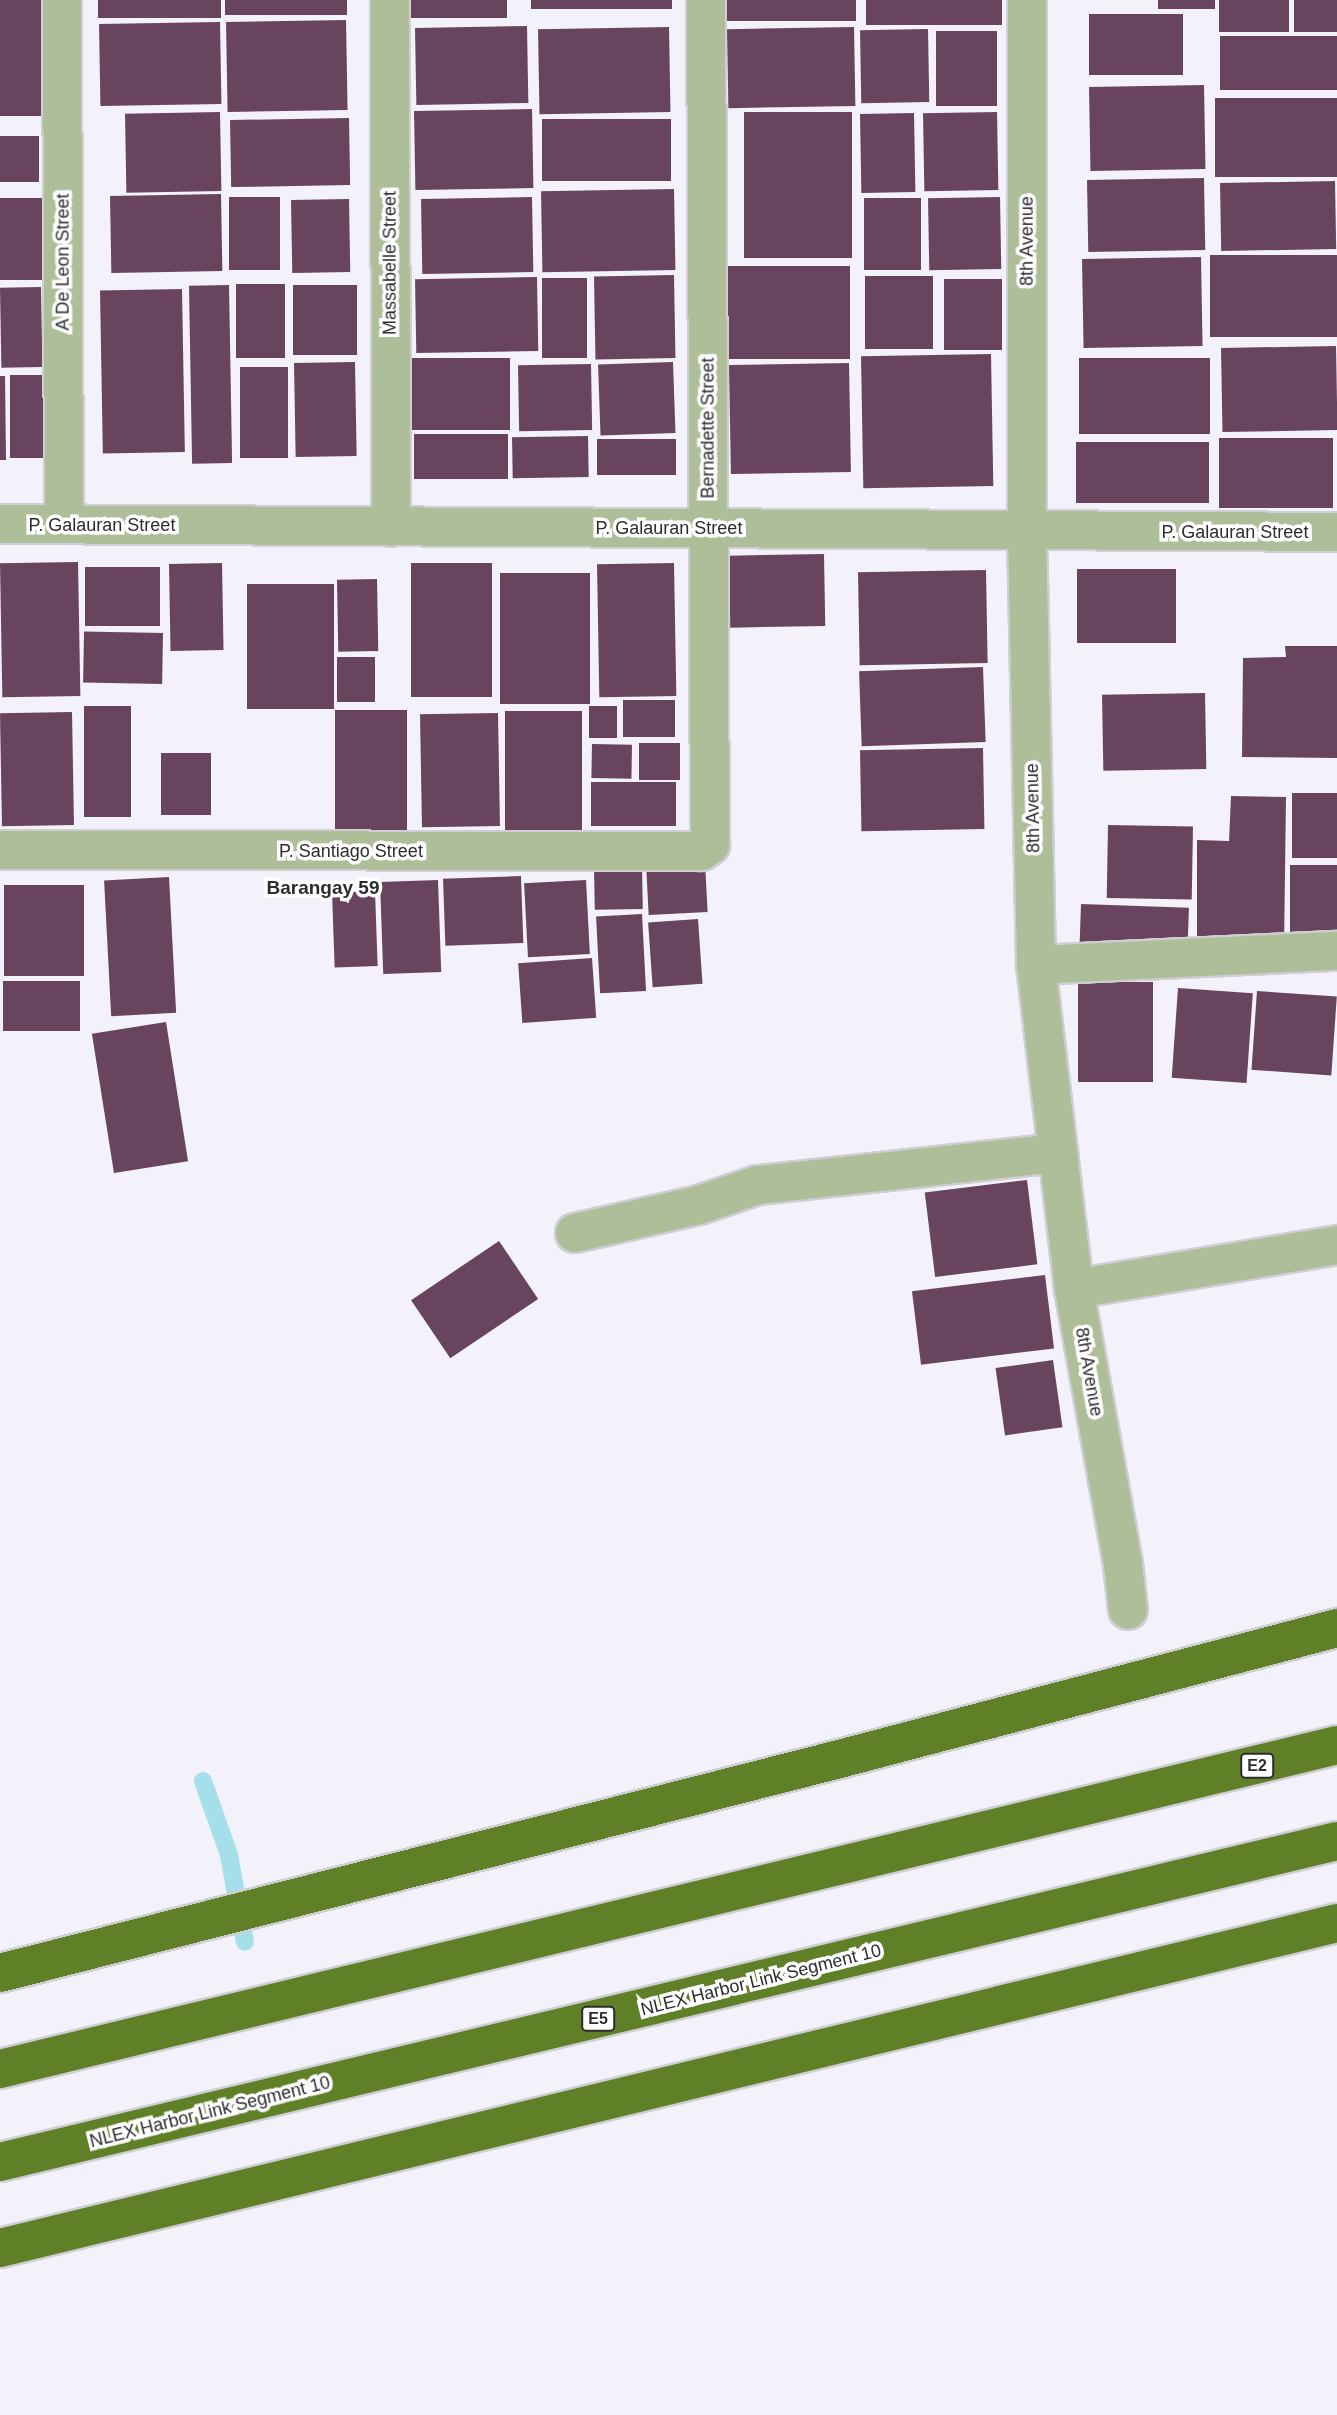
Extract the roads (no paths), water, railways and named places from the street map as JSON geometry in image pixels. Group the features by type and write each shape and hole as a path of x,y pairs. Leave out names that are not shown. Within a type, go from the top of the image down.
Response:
{"highway":[{"path":"0,1973 828,1762 1337,1628"},
{"name":"E2","path":"0,2069 1337,1746"},
{"path":"1195,1874 1337,1842"},
{"path":"1195,1874 1337,1858"},
{"name":"NLEX Harbor Link Segment 10","path":"0,2162 1195,1874"},
{"path":"0,2248 1337,1923"}],"street":[{"name":"A De Leon Street","path":"62,0 64,524"},
{"name":"Massabelle Street","path":"390,0 391,527"},
{"name":"Bernadette Street","path":"701,851 710,845 711,839 706,0"},
{"name":"8th Avenue","path":"1027,0 1027,531 1036,965 1074,1289 1123,1564 1128,1610"},
{"name":"P. Galauran Street","path":"0,524 1337,533"},
{"name":"P. Santiago Street","path":"0,850 701,851"},
{"path":"1036,965 1337,951"},
{"path":"575,1233 699,1205 758,1185 1058,1153"},
{"path":"1074,1289 1337,1245"}],"waterway":[{"path":"203,1781 229,1855 245,1942"}],"district":[{"name":"Barangay 59","path":"323,888"}]}
